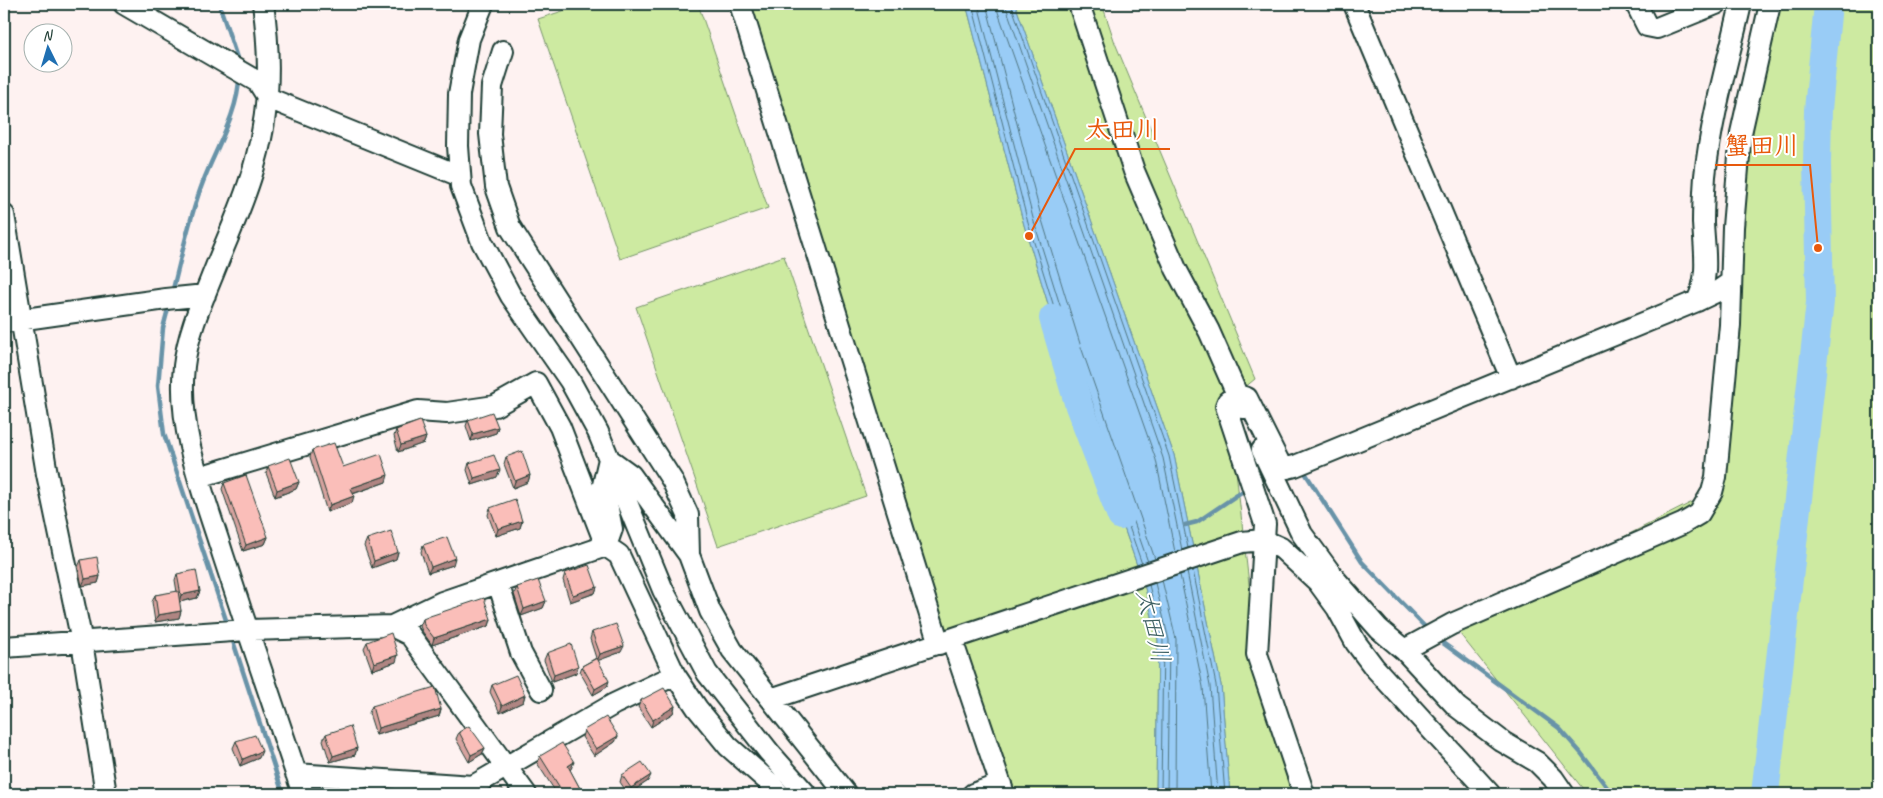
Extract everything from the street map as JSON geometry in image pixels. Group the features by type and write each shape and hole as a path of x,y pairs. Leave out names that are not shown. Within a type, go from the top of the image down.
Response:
{"street":[{"path":"124,4 258,82 268,98 460,176"},
{"path":"263,4 267,34 268,98 255,164 191,334 184,365 183,394 186,431 198,477 247,630 303,794"},
{"path":"483,4 469,39 459,94 458,146 460,186 482,242 511,296 570,381 598,432 663,590 707,673 769,752 806,794"},
{"path":"740,4 1002,789 973,794"},
{"path":"1079,4 1134,171 1176,269 1209,331 1278,486 1302,534 1347,594 1379,629 1404,650 1457,707 1504,742 1537,762 1553,778 1564,794"},
{"path":"1354,4 1511,378"},
{"path":"1636,4 1647,26 1657,28 1716,4"},
{"path":"1697,301 1703,290 1705,280 1704,207 1713,124 1741,4"},
{"path":"1404,650 1452,624 1682,524 1699,514 1712,492 1716,477 1730,325 1733,227 1741,134 1770,4"},
{"path":"503,51 492,86 490,134 496,188 510,227 672,480 688,516 689,554"},
{"path":"4,215 13,321 82,642 106,794"},
{"path":"1304,794 1257,654 1265,524 1226,406 1228,401 1238,395 1247,398 1279,462 1287,468 1697,301 1718,291 1731,282"},
{"path":"13,321 205,295"},
{"path":"198,477 418,411 447,412 495,406 536,383 560,427 606,546 619,555 675,675 697,708 728,746 770,782 779,794"},
{"path":"609,459 631,476 689,554 710,611 732,650 846,794"},
{"path":"606,546 612,529 603,485 609,459"},
{"path":"771,699 1242,542 1263,540 1281,548 1318,582 1337,608 1356,643 1374,667 1490,794"},
{"path":"4,647 247,630 392,626 442,602 606,546"},
{"path":"498,583 521,653 541,690"},
{"path":"392,626 410,635 526,794"},
{"path":"296,774 473,786 614,704 675,675"}],"green space":[{"path":"584,4 698,4 768,208 620,259 538,19"},
{"path":"738,4 966,4 1024,225 1063,353 1145,588 1158,640 1156,794 973,794 998,785 882,458"},
{"path":"1015,4 1102,4 1115,43 1255,379 1228,401 1257,654 1298,794 1230,794 1221,685 1174,455"},
{"path":"1764,4 1879,4 1879,794 1587,794 1452,624 1712,492 1764,33"},
{"path":"784,256 866,496 718,546 636,307"}],"water":[{"path":"966,4 1015,4 1174,455 1221,685 1230,794 1156,794 1158,640 1145,588 1063,353 1024,225"}],"building":[{"path":"492,412 498,427 473,434 468,420"},
{"path":"420,421 426,437 401,445 396,430"},
{"path":"334,443 343,467 381,454 388,475 351,488 354,496 330,505 312,450"},
{"path":"522,451 530,475 515,481 506,457"},
{"path":"494,455 500,470 474,478 469,463"},
{"path":"290,458 299,482 277,490 268,466"},
{"path":"246,475 268,537 246,545 224,483"},
{"path":"515,499 522,521 498,529 490,508"},
{"path":"391,531 398,552 374,561 367,539"},
{"path":"447,537 455,558 431,567 423,545"},
{"path":"97,557 100,576 85,579 81,560"},
{"path":"589,565 597,587 573,595 565,573"},
{"path":"196,570 200,591 181,595 177,574"},
{"path":"538,580 546,601 524,609 517,587"},
{"path":"178,591 181,611 158,615 155,595"},
{"path":"484,598 491,619 434,638 424,625 423,619"},
{"path":"616,624 624,646 600,654 592,632"},
{"path":"391,633 398,655 374,663 367,642"},
{"path":"571,644 578,666 554,675 547,653"},
{"path":"597,658 609,681 595,689 582,666"},
{"path":"516,675 525,695 502,706 492,685"},
{"path":"435,687 441,709 378,728 372,706"},
{"path":"664,688 675,706 653,720 641,700"},
{"path":"606,717 618,736 596,749 584,730"},
{"path":"350,726 357,748 333,756 326,734"},
{"path":"469,726 485,748 471,755 459,732"},
{"path":"255,735 262,751 243,759 236,741"},
{"path":"562,743 574,762 568,766 583,794 556,794 562,791 540,756"},
{"path":"642,762 651,775 631,788 622,775"},
{"path":"338,787 341,794 319,793"},
{"path":"368,787 371,794 345,794"},
{"path":"389,788 395,789 397,794 374,794"},
{"path":"503,790 505,794 497,794"}],"waterway":[{"path":"219,4 239,64"},
{"path":"1765,794 1820,302 1817,164 1818,110 1828,4"},
{"path":"172,293 186,237 203,182 231,117 238,90 239,77"},
{"path":"169,305 163,328 158,386 164,434 228,626"},
{"name":"太田川","path":"1053,318 1079,406 1121,516"},
{"path":"1302,468 1362,562 1429,631"},
{"path":"1185,525 1197,522 1249,487"},
{"path":"231,635 283,794"},
{"path":"1436,638 1559,728 1581,753 1612,794"}],"place":[{"name":"太田川","path":"1029,236"},
{"name":"蟹田川","path":"1818,248"}]}
